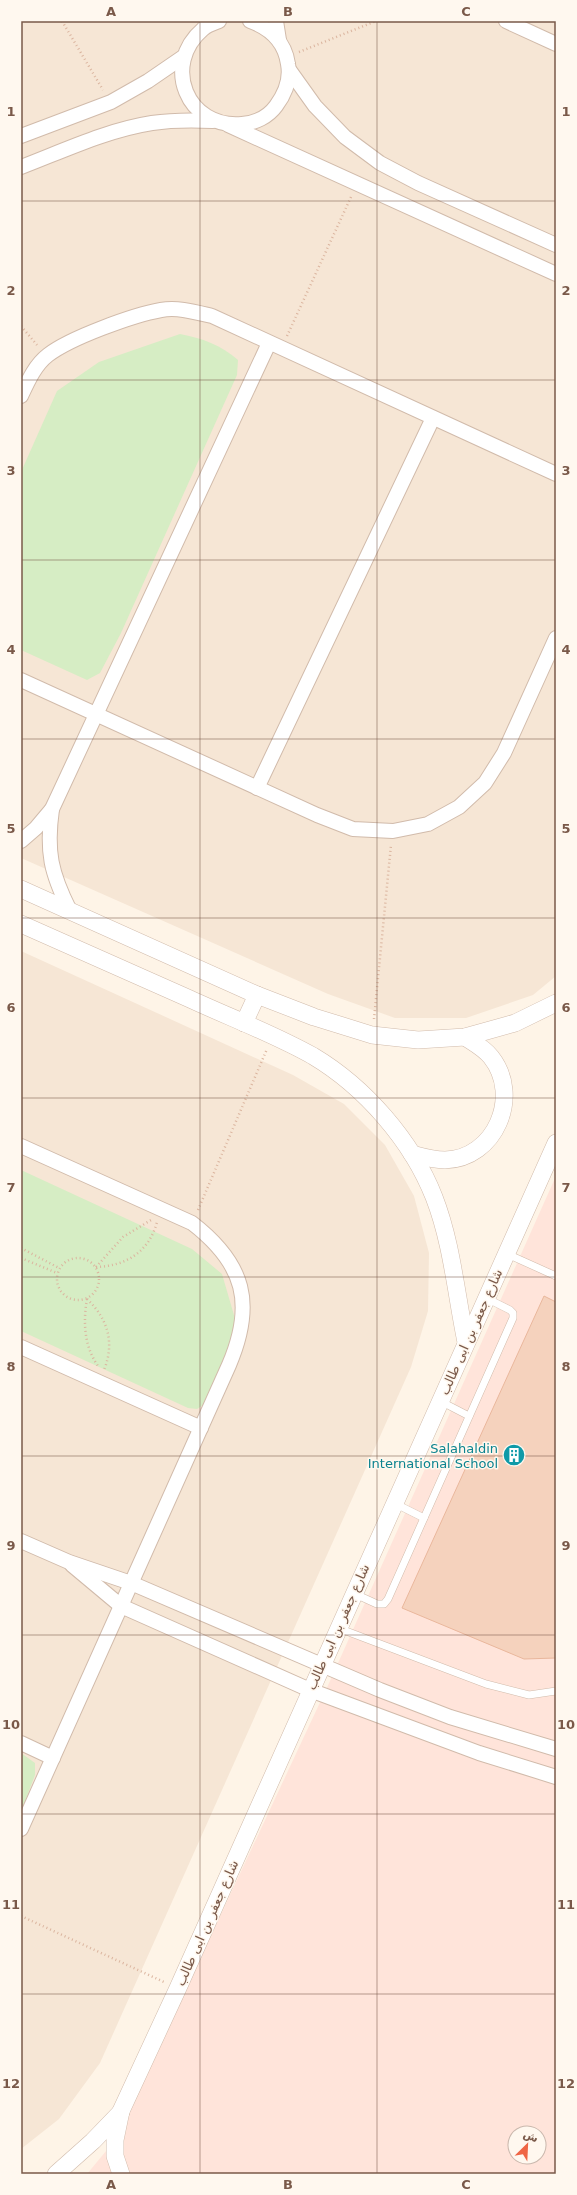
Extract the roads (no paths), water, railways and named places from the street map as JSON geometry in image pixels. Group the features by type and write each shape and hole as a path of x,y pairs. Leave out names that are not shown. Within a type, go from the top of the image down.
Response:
{"street":[{"path":"200,21 184,57 182,76 186,95 198,110 214,121"},
{"path":"190,43 204,28 219,21"},
{"path":"250,21 263,26 279,40"},
{"path":"228,125 251,124 271,112 285,94 290,72 287,56 279,40 276,21"},
{"path":"506,21 556,44"},
{"path":"21,136 111,102 148,81 184,57"},
{"path":"290,72 320,112 345,137 380,163 418,183 556,245"},
{"path":"21,166 121,130 152,123 175,121 214,121 228,125 556,274"},
{"path":"21,396 31,374 47,356 70,342 162,310 187,309 212,316 556,474"},
{"path":"21,841 36,828 52,809 96,714 275,346"},
{"path":"257,788 433,418"},
{"path":"21,680 316,815 353,829 393,832 428,824 459,807 485,783 504,753 556,638"},
{"path":"52,809 48,834 50,860 57,885 70,911"},
{"path":"21,889 257,994 314,1017 372,1035 418,1040 465,1037 515,1023 556,1003"},
{"path":"21,924 273,1036 314,1057 352,1084 384,1117 412,1154 433,1197 448,1242 466,1342"},
{"path":"244,1023 257,994"},
{"path":"412,1154 429,1159 446,1160 462,1156 482,1145 490,1137 499,1123 504,1106 504,1089 500,1073 492,1058 480,1046 465,1037"},
{"name":"شارع جعفر بن ابى طالب","path":"121,2174 115,2156 115,2140 121,2112 178,1988 353,1593 556,1143"},
{"path":"21,1146 192,1223 214,1240 230,1261 240,1286 243,1313 240,1340 21,1828"},
{"path":"21,1347 201,1428"},
{"path":"21,1541 68,1562 131,1583 321,1666 450,1717 556,1749"},
{"path":"68,1562 86,1579 121,1606 310,1690 479,1753 556,1777"},
{"path":"21,1743 53,1758"},
{"name":"شارع جعفر بن ابى طالب","path":"56,2174 93,2141 121,2112"}],"lane":[{"path":"506,1254 556,1276"},
{"path":"353,1593 378,1604 384,1604 388,1599 513,1318 513,1313 510,1310 486,1298"},
{"path":"440,1401 469,1416"},
{"path":"394,1503 424,1518"},
{"path":"338,1628 486,1684 529,1695 556,1691"}],"place":[{"name":"Salahaldin International School","path":"514,1455"}]}
